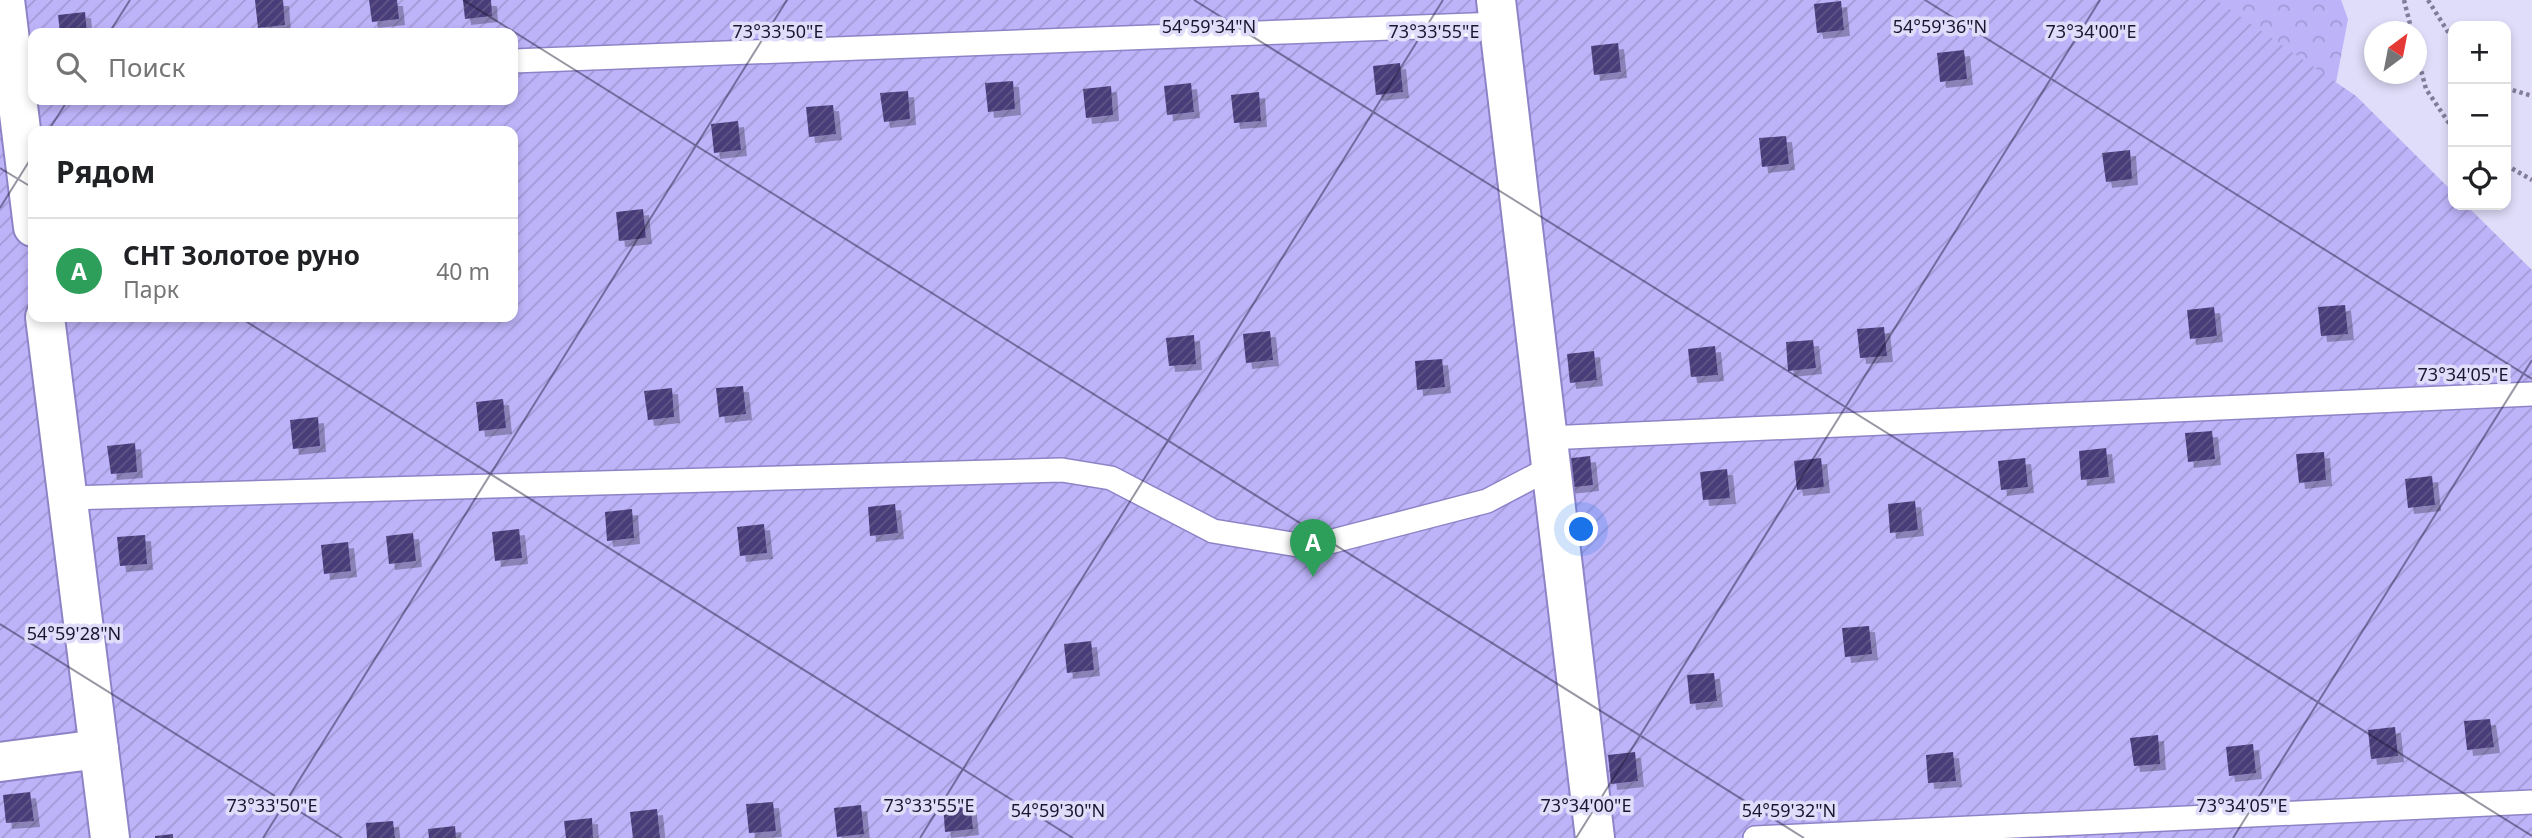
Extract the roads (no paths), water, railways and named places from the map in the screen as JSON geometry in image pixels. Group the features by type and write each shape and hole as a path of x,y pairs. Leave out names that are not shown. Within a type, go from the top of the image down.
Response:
{"street":[{"path":"5,0 24,80 28,145"},
{"path":"1497,12 1595,838"},
{"path":"46,322 110,838"},
{"path":"0,762 99,750"}],"lane":[{"path":"518,61 1497,12"},
{"path":"67,498 1062,470 1111,478 1213,531 1310,547 1487,501 1549,453 2532,394"},
{"path":"1755,838 2532,802"}],"place":[{"name":"СНТ Золотое руно","path":"1313,577"}]}
